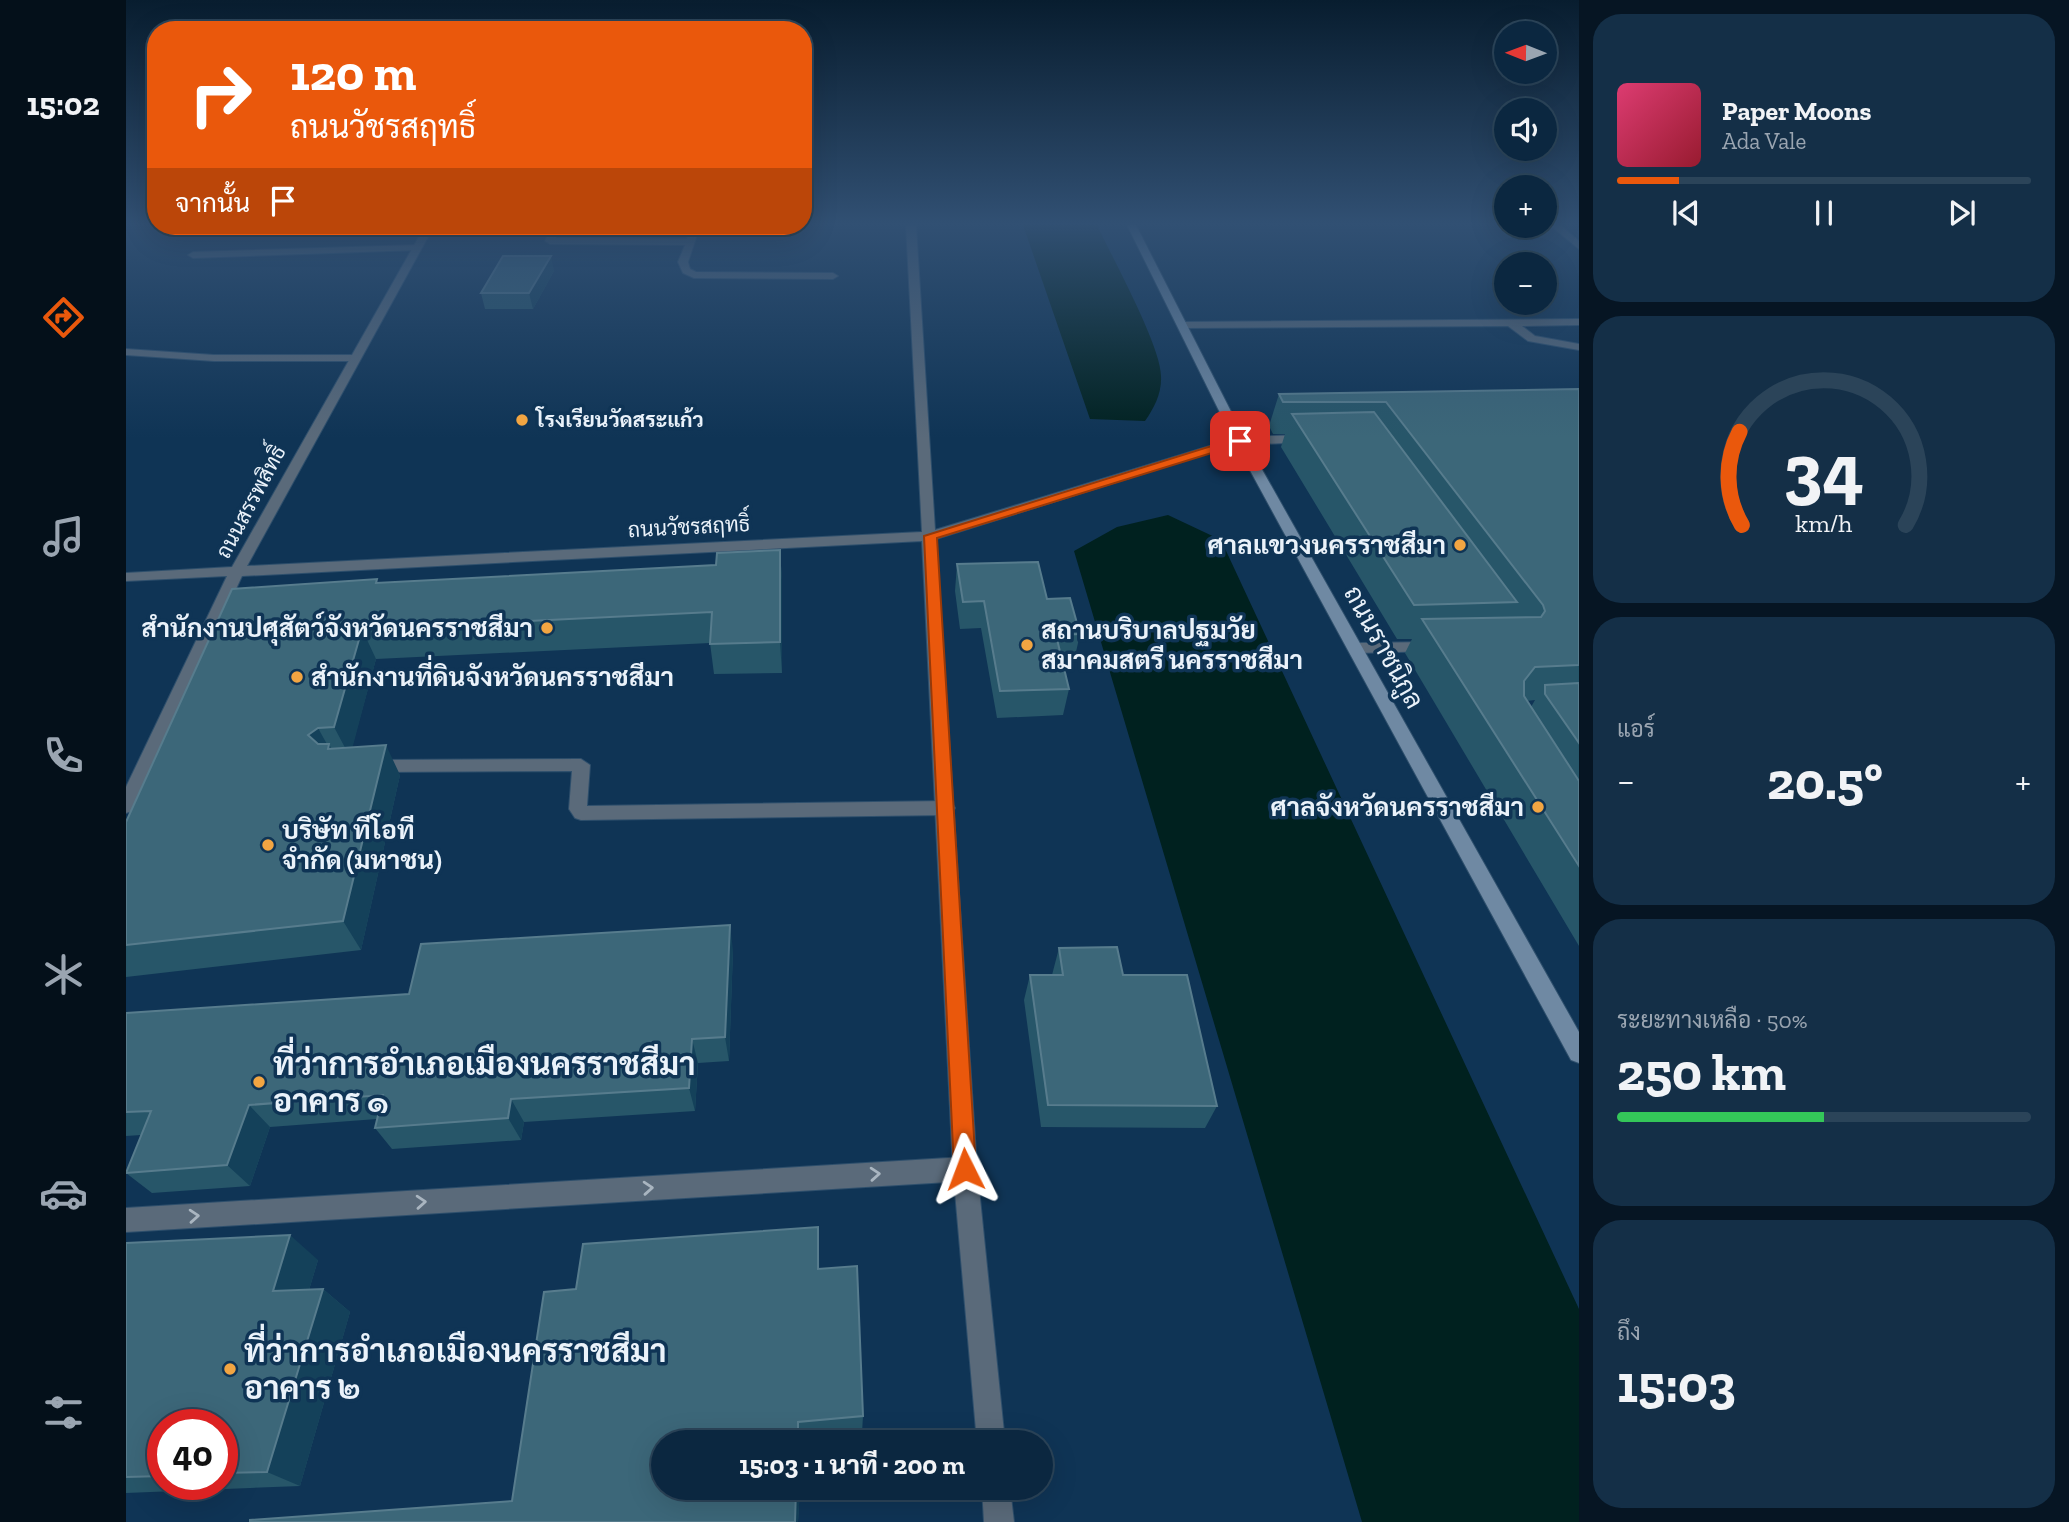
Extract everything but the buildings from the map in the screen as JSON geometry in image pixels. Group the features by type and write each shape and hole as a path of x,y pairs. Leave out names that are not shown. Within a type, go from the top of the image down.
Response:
{"main road":[{"name":"ถนนราชนิกูล","path":"1169,296 1240,441 1579,1053"}],"street":[{"name":"ถนนสรรพสิทธิ์","path":"126,806 237,571 388,296"},
{"path":"915,296 965,1169 990,1430"},
{"path":"1184,325 1579,322"},
{"path":"1511,323 1532,339 1579,347"},
{"path":"126,352 214,358 353,358"},
{"name":"ถนนวัชรสฤทธิ์","path":"126,577 930,536 1240,441 1316,439"},
{"path":"1357,648 1449,646"},
{"path":"349,766 578,765 582,768 578,809 581,813 946,808"},
{"path":"126,1220 965,1169"},
{"path":"997,1500 999,1522"}],"shaded area":[{"path":"1048,296 1132,296 1153,344 1159,362 1160,388 1145,421 1090,419"},
{"path":"1168,515 1221,540 1579,1309 1579,1522 1362,1522 1074,551 1117,527"}],"place":[{"name":"โรงเรียนวัดสระแก้ว","path":"522,420"},
{"name":"ศาลแขวงนครราชสีมา","path":"1460,545"},
{"name":"สำนักงานปศุสัตว์จังหวัดนครราชสีมา","path":"547,628"},
{"name":"สถานบริบาลปฐมวัย สมาคมสตรี นครราชสีมา","path":"1027,645"},
{"name":"สำนักงานที่ดินจังหวัดนครราชสีมา","path":"297,677"},
{"name":"ศาลจังหวัดนครราชสีมา","path":"1538,807"},
{"name":"บริษัท ทีโอที จำกัด (มหาชน)","path":"268,845"},
{"name":"ที่ว่าการอำเภอเมืองนครราชสีมา อาคาร ๑","path":"259,1082"},
{"name":"ที่ว่าการอำเภอเมืองนครราชสีมา อาคาร ๒","path":"230,1369"}],"route":[{"path":"965,1169 930,536 1240,441"}]}
